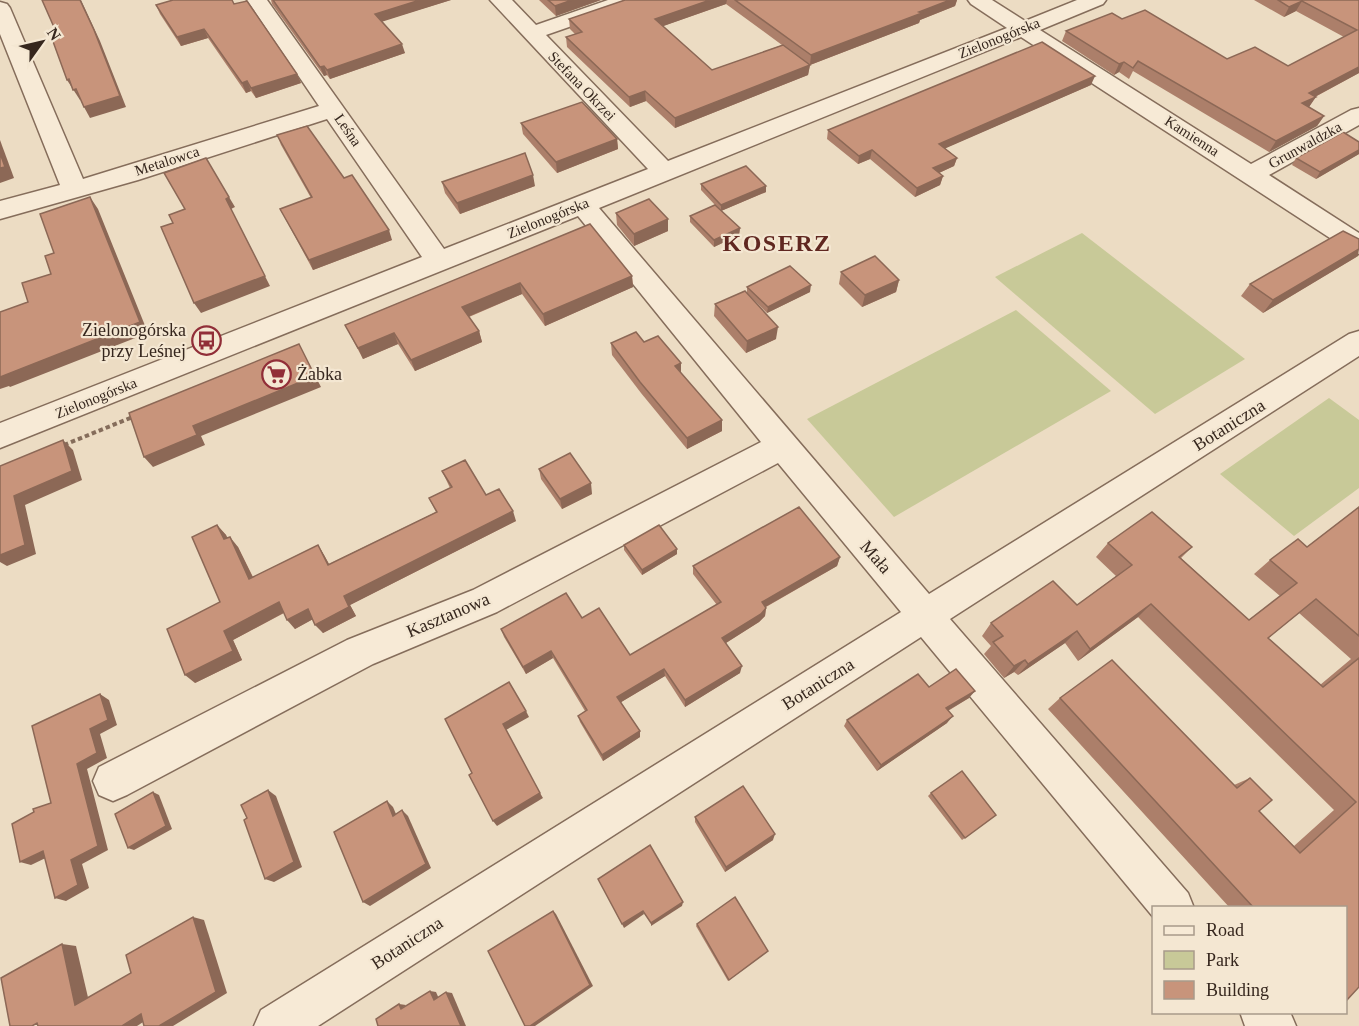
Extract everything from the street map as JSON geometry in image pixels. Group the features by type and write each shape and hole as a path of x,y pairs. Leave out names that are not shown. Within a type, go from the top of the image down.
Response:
{"street":[{"name":"Leśna","path":"257,0 438,261"},
{"name":"Stefana Okrzei","path":"500,0 664,171"},
{"path":"532,33 628,0"},
{"name":"Kamienna","path":"978,0 1359,245"},
{"name":"Zielonogórska","path":"0,436 1096,0"},
{"path":"0,10 74,189"},
{"name":"Metalowca","path":"0,210 333,109"},
{"name":"Grunwaldzka","path":"1251,175 1359,115"},
{"name":"Mała","path":"582,204 782,446 1171,906"},
{"name":"Botaniczna","path":"277,1026 1359,342"},
{"name":"Kasztanowa","path":"113,781 360,652 485,601 782,446"},
{"path":"1264,1014 1273,1026"}],"green space":[{"path":"1082,233 1245,359 1155,414 995,277"},
{"path":"1016,310 1111,391 894,517 807,419"},
{"path":"1329,398 1359,420 1359,488 1294,536 1220,474"}],"building":[{"path":"42,0 80,0 120,96 84,107 76,89 73,90 69,79 67,80 51,36 57,34"},
{"path":"173,0 232,0 234,4 247,1 297,74 251,88 247,81 242,83 204,29 177,37 156,5"},
{"path":"273,0 420,0 375,14 402,44 327,70 324,66 320,67"},
{"path":"548,0 572,0 555,6"},
{"path":"625,0 710,0 655,19 712,70 783,45 810,65 675,118 645,91 629,97 566,37 582,32 569,19"},
{"path":"735,0 950,0 811,55"},
{"path":"1278,0 1359,0 1359,67 1309,93 1316,97 1302,103 1324,116 1276,141 1138,61 1133,68 1124,62 1119,64 1066,31 1112,13 1122,19 1145,10 1227,59 1255,47 1288,66 1357,30 1302,1 1289,7"},
{"path":"1042,42 1095,76 939,144 957,158 933,168 943,176 917,188 872,150 859,156 828,130"},
{"path":"582,102 617,139 556,162 521,123"},
{"path":"307,126 344,178 352,175 389,230 309,260 280,209 312,197 277,135"},
{"path":"1343,132 1359,142 1359,150 1320,172 1296,158"},
{"path":"0,153 5,167 0,168"},
{"path":"525,153 533,175 457,203 442,182"},
{"path":"206,158 229,197 226,199 265,276 194,303 161,227 173,223 169,215 185,209 164,173"},
{"path":"746,166 766,186 721,205 701,184"},
{"path":"90,197 140,322 0,377 0,312 28,302 22,283 51,274 45,256 54,253 40,214"},
{"path":"649,199 668,219 634,234 616,213"},
{"path":"715,205 740,228 714,240 690,216"},
{"path":"590,224 632,276 543,314 520,283 462,307 479,331 411,360 394,333 358,348 345,325"},
{"path":"1343,231 1359,239 1359,249 1273,300 1250,284"},
{"path":"875,256 899,280 865,295 841,272"},
{"path":"790,266 811,285 768,307 747,287"},
{"path":"745,291 778,327 747,341 715,304"},
{"path":"636,332 644,342 658,336 681,363 675,366 722,420 687,438 611,343"},
{"path":"299,344 315,376 193,426 197,435 144,457 129,413"},
{"path":"63,440 72,471 14,496 25,545 0,555 0,466"},
{"path":"570,453 591,483 560,499 539,469"},
{"path":"465,460 486,495 499,489 513,511 344,596 349,607 315,625 308,609 287,620 279,602 224,631 233,651 185,675 167,629 220,602 192,537 217,525 224,539 230,537 249,579 318,545 328,565 437,512 429,498 452,487 442,471"},
{"path":"799,507 840,557 762,602 766,608 761,614 722,638 742,666 685,700 664,669 617,697 640,731 602,755 578,716 587,710 551,651 523,667 501,629 566,593 582,618 599,608 630,655 721,602 693,566"},
{"path":"1359,507 1359,636 1316,599 1268,638 1323,687 1359,658 1359,987 1347,1000 1347,906 1252,906 1060,698 1112,660 1237,788 1250,778 1272,800 1259,811 1300,853 1356,802 1151,604 1090,649 1077,631 1028,664 1025,660 1014,666 993,642 1003,636 991,623 1053,581 1077,605 1132,565 1108,543 1152,512 1192,547 1179,557 1249,620 1297,583 1270,560 1298,539 1307,547"},
{"path":"659,525 677,549 642,570 624,545"},
{"path":"956,669 975,691 946,708 953,716 881,765 847,720 918,674 929,687"},
{"path":"509,682 526,711 503,724 540,793 493,821 469,775 472,773 445,719"},
{"path":"100,694 108,720 90,729 97,753 77,764 98,846 71,860 78,885 55,898 43,851 20,862 12,824 34,812 33,809 51,803 32,726"},
{"path":"962,771 996,815 965,838 931,793"},
{"path":"743,786 775,834 726,867 695,817"},
{"path":"268,790 294,862 265,879 241,805"},
{"path":"153,792 166,826 128,848 115,814"},
{"path":"387,801 393,816 402,810 426,864 363,902 334,832"},
{"path":"650,845 683,902 651,923 643,911 622,924 598,879"},
{"path":"735,897 768,951 729,980 697,924"},
{"path":"553,911 590,985 530,1026 525,1026 488,951"},
{"path":"193,917 216,992 159,1026 144,1026 141,1014 122,1026 38,1026 37,1023 32,1026 10,1026 1,978 62,944 75,1005 131,973 126,955"},
{"path":"430,991 434,1000 446,992 461,1026 378,1026 376,1019 399,1004 401,1009"}],"place":[{"name":"Zielonogórska przy Leśnej","path":"207,340"},
{"name":"Żabka","path":"276,374"}],"district":[{"name":"KOSERZ","path":"777,243"}]}
